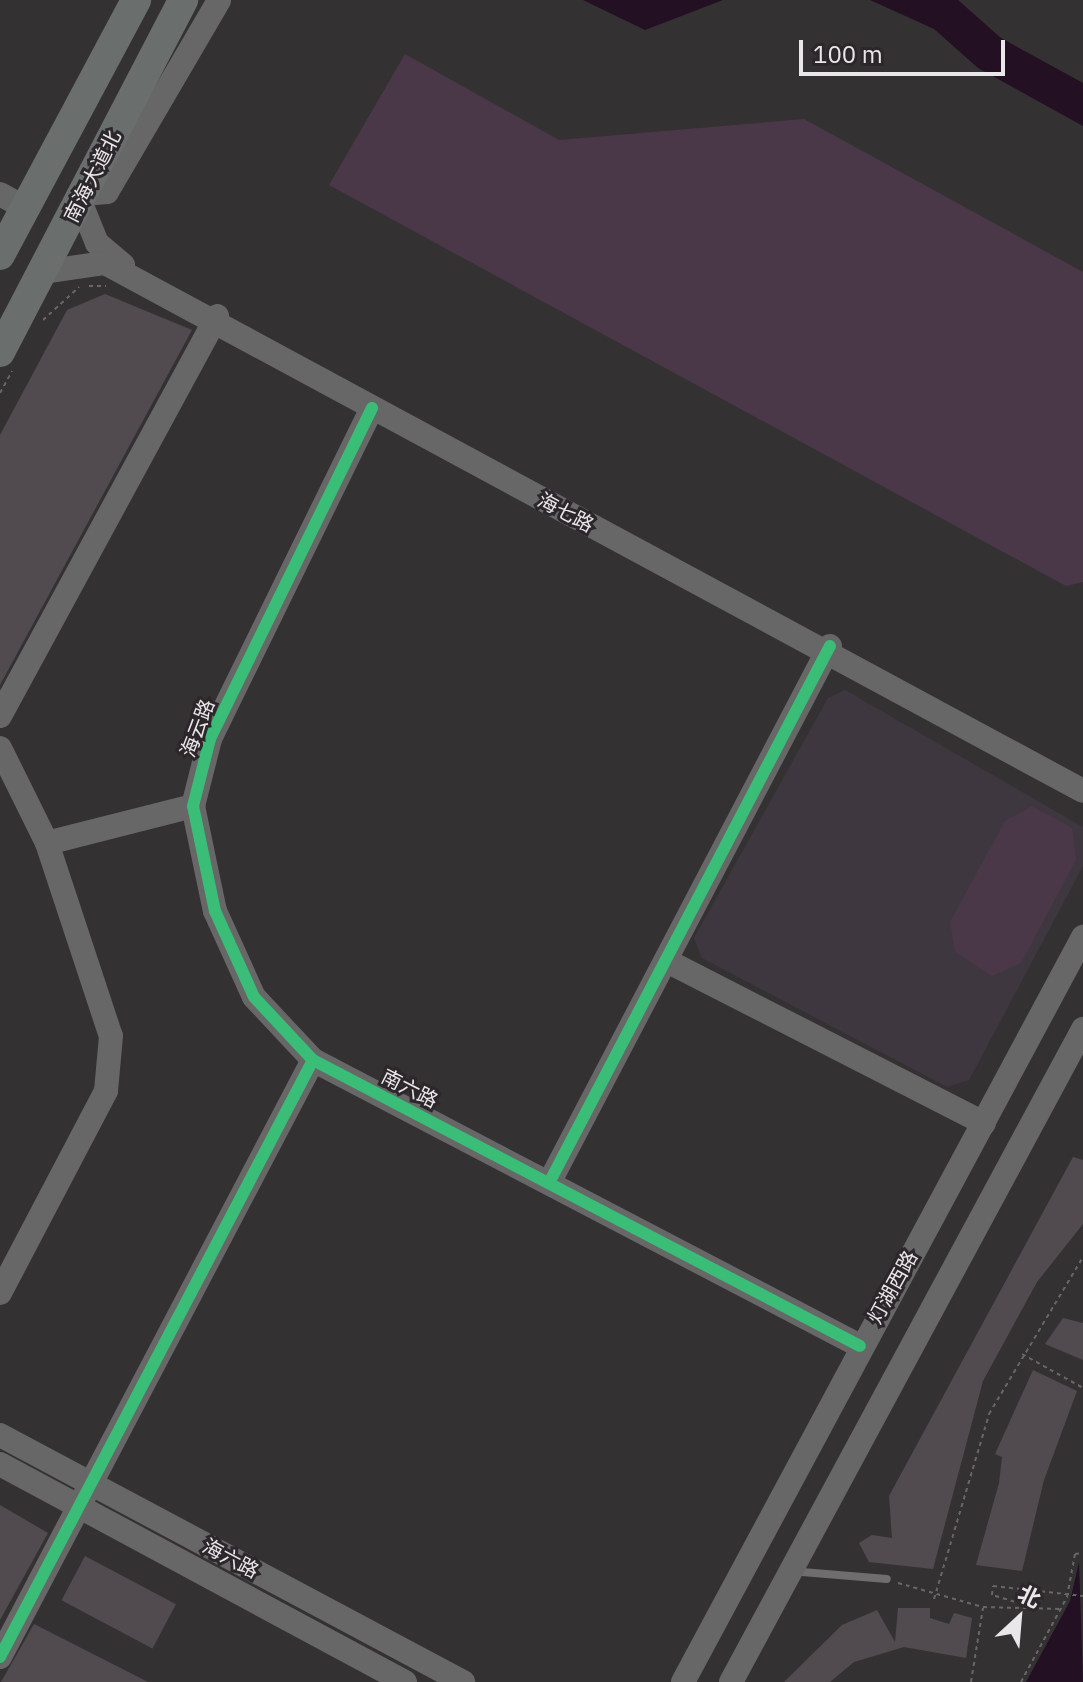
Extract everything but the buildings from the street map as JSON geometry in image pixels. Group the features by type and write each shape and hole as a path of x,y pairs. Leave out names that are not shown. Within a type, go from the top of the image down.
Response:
{"highway":[{"path":"0,255 11,207 136,0"},
{"name":"南海大道北","path":"0,352 183,0"}],"main road":[{"path":"82,198 107,192 219,0"},
{"name":"海七路","path":"82,198 110,259 372,408 1083,782"},
{"name":"海七路","path":"42,272 105,263 216,319 828,648 1083,791"},
{"path":"0,716 216,319"},
{"name":"海云路","path":"313,1060 254,997 215,911 193,806 210,739 372,408"},
{"path":"549,1183 828,648"},
{"path":"0,748 47,843 111,1036 106,1091 0,1293"},
{"path":"47,843 193,806"},
{"name":"灯湖西路","path":"683,1682 860,1346 1083,937"},
{"path":"667,961 984,1123"},
{"path":"731,1682 1083,1029"},
{"path":"0,1657 313,1060"},
{"name":"南六路","path":"313,1060 860,1346"},
{"name":"海六路","path":"0,1435 463,1682"},
{"name":"海六路","path":"0,1464 405,1682"}],"lane":[{"path":"802,1572 887,1579"}],"path":[{"path":"54,304 80,286 112,286"},
{"path":"934,1599 989,1414 1021,1353 1083,1257"},
{"path":"1021,1353 1083,1388"},
{"path":"1021,1682 1061,1609 1075,1554 1083,1553"},
{"path":"887,1579 934,1599 983,1607 1024,1605 1061,1609"},
{"path":"1024,1605 992,1595 993,1586 1031,1587 1083,1596"},
{"path":"970,1682 983,1607"}],"shaded area":[{"path":"583,0 723,0 645,30"},
{"path":"870,0 958,0 1001,38 1083,83 1083,126 978,68 934,29"},
{"path":"405,54 559,140 804,119 1083,272 1083,582 1066,586 329,185"},
{"path":"845,690 1083,827 1083,866 969,1080 947,1087 702,958 694,938 828,698"},
{"path":"1032,806 1072,828 1076,860 1021,963 992,976 955,952 950,922 1005,821"},
{"path":"1079,1562 1083,1682 1026,1682 1070,1601"}],"cycle path":[{"path":"372,408 210,739 193,806 215,911 254,997 313,1060 860,1346"},
{"path":"549,1183 830,646"},
{"path":"0,1657 313,1060"}]}
